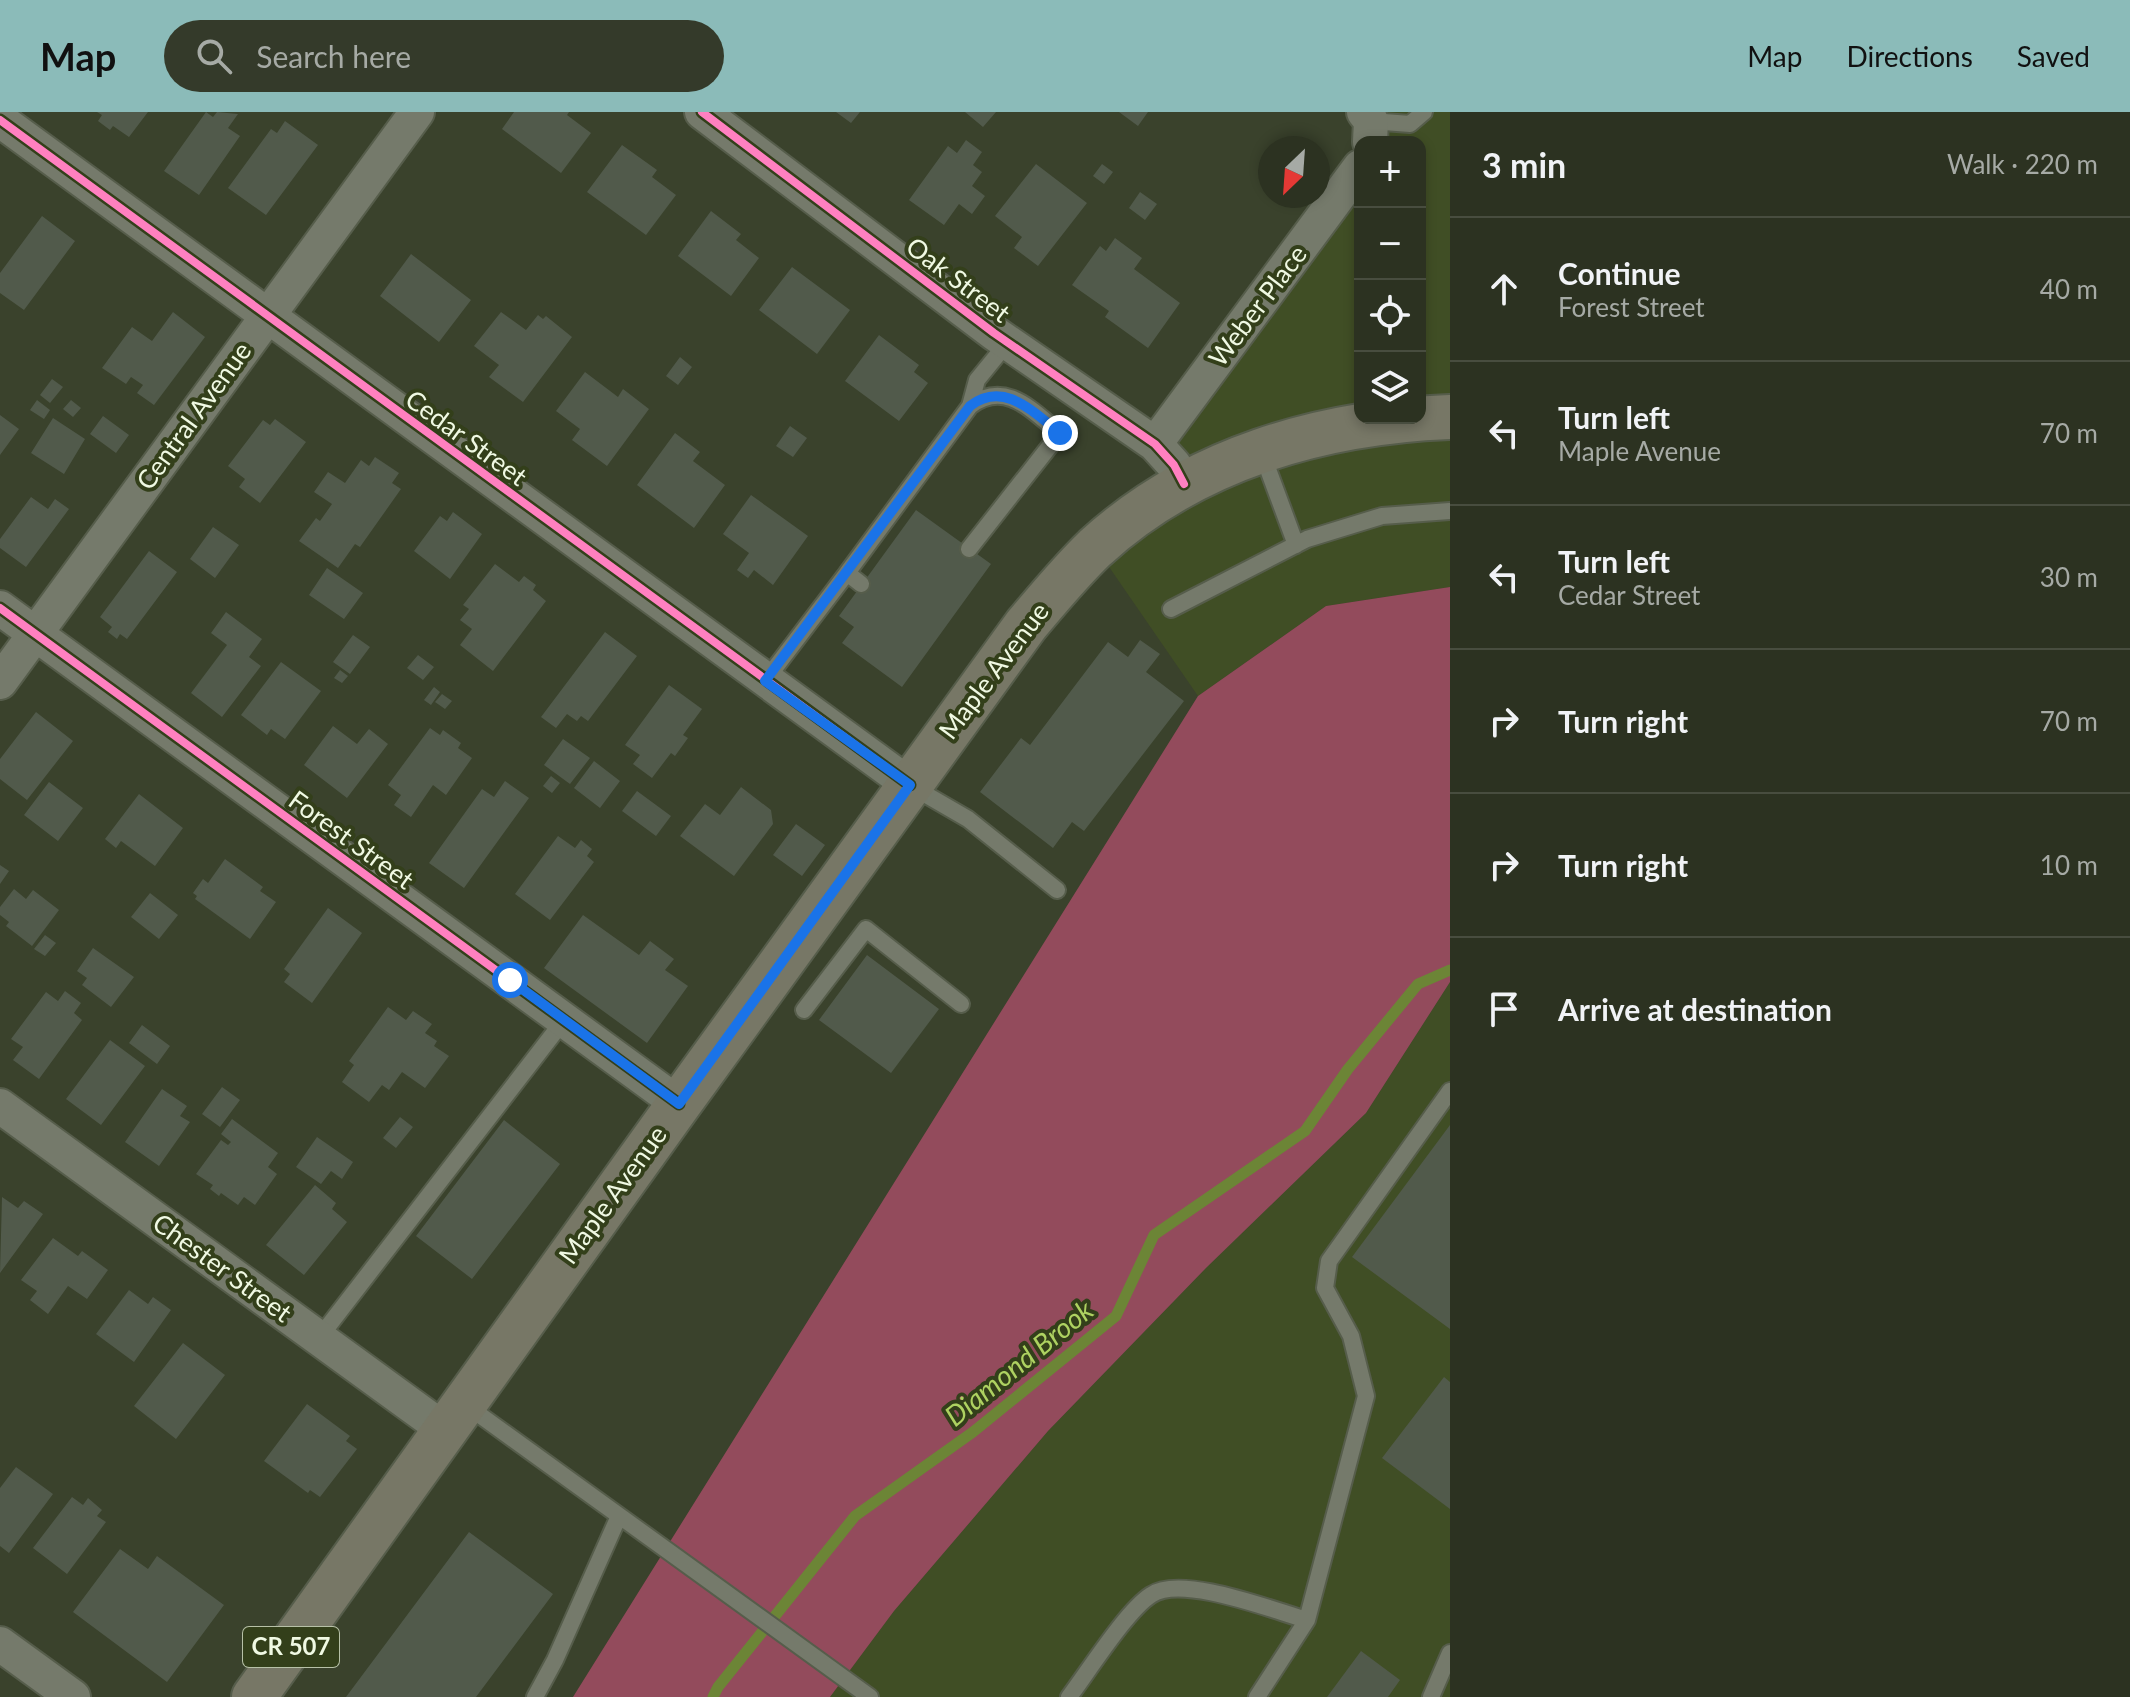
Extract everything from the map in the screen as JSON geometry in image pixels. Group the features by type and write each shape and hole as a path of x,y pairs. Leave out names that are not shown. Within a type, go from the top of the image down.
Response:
{"main road":[{"name":"Maple Avenue","path":"254,1697 679,1104 1026,625 1058,586 1096,548 1135,516 1184,484 1262,451 1329,430 1450,417"}],"street":[{"name":"Central Avenue","path":"0,682 417,112"},
{"name":"Oak Street","path":"702,112 1008,342 1155,444 1174,465 1184,484"},
{"name":"Cedar Street","path":"0,120 910,785"},
{"name":"Weber Place","path":"1155,444 1354,175"},
{"name":"Forest Street","path":"0,608 679,1104"},
{"name":"Chester Street","path":"0,1106 319,1338 454,1417"},
{"path":"0,1644 73,1697"}],"lane":[{"path":"1368,125 1410,124 1424,112"},
{"path":"970,406 977,380 1008,342"},
{"path":"765,681 970,406 979,398 1005,396 1019,401 1060,433 969,549"},
{"path":"1262,451 1296,545"},
{"path":"1171,609 1296,545 1382,516 1450,511"},
{"path":"847,573 861,584"},
{"path":"910,785 968,819 1057,890"},
{"path":"804,1010 866,929 961,1004"},
{"path":"319,1338 564,1020"},
{"path":"1257,1697 1307,1620 1366,1396 1351,1336 1325,1288 1329,1261 1450,1091"},
{"path":"454,1417 619,1516 870,1697"},
{"path":"535,1697 555,1660 619,1516"},
{"path":"1069,1697 1128,1619 1151,1594 1177,1586 1202,1590 1307,1620"},
{"path":"1431,1697 1450,1653"}],"shaded area":[{"path":"1377,112 1450,112 1450,587 1326,606 1198,696 1096,548 1175,490 1155,444 1354,175 1354,424 1426,424 1426,136 1371,136"},
{"path":"1450,587 1450,982 1366,1113 1206,1268 1048,1431 894,1611 830,1697 573,1697 1198,696 1326,606"},
{"path":"1450,982 1450,1697 830,1697 894,1611 1048,1431 1206,1268 1366,1113"}],"building":[{"path":"97,112 148,112 129,137 113,126 110,130 98,121 102,115"},
{"path":"206,112 213,117 217,112 238,114 228,128 240,136 199,195 164,171"},
{"path":"514,112 569,112 567,115 591,133 561,173 502,129"},
{"path":"836,112 860,112 851,123"},
{"path":"965,112 996,112 983,127"},
{"path":"1119,112 1148,112 1138,126"},
{"path":"285,121 318,145 266,215 228,188 271,129 277,133"},
{"path":"966,140 982,152 973,165 982,172 972,186 985,196 972,214 959,204 944,225 909,200 948,146 957,153"},
{"path":"622,145 657,170 652,177 676,195 646,235 587,192"},
{"path":"1036,164 1087,203 1038,266 1014,248 1022,237 995,216"},
{"path":"1102,164 1113,172 1104,184 1093,176"},
{"path":"1140,192 1157,204 1145,220 1129,208"},
{"path":"711,211 741,234 736,240 759,258 731,296 678,256"},
{"path":"42,216 75,241 24,310 0,293 0,273"},
{"path":"1115,238 1142,258 1134,269 1180,303 1148,348 1105,317 1109,311 1072,285 1100,246 1106,251"},
{"path":"411,254 471,300 439,342 380,296"},
{"path":"792,267 850,310 817,354 759,310"},
{"path":"173,312 205,337 154,405 137,393 143,385 131,377 126,384 102,368 132,327 152,341"},
{"path":"501,312 526,330 538,315 543,319 546,316 572,337 523,402 489,377 499,365 474,346"},
{"path":"879,335 919,365 914,372 928,383 899,421 845,381"},
{"path":"680,357 692,367 678,385 666,376"},
{"path":"585,372 618,397 623,389 649,409 607,466 572,440 580,429 556,411"},
{"path":"52,379 63,387 50,403 40,395"},
{"path":"37,400 50,410 44,419 30,410"},
{"path":"71,400 81,408 73,417 63,409"},
{"path":"0,415 19,429 0,455"},
{"path":"103,416 129,435 116,453 90,434"},
{"path":"53,418 85,439 64,474 31,453"},
{"path":"275,419 306,442 260,503 239,487 245,479 228,466 263,420 270,425"},
{"path":"790,426 807,438 793,457 776,446"},
{"path":"675,433 700,452 693,461 725,485 694,528 637,485"},
{"path":"375,457 399,473 392,483 401,489 360,547 355,544 338,568 299,541 316,518 320,521 332,504 314,492 328,472 345,483 361,460 369,466"},
{"path":"751,495 808,536 773,585 754,570 748,578 737,570 749,553 723,534"},
{"path":"31,497 48,509 55,499 69,509 26,567 0,548 0,539"},
{"path":"916,510 991,564 902,687 842,643 854,627 839,616"},
{"path":"453,512 482,534 450,579 414,551 440,516 447,521"},
{"path":"213,527 239,545 215,578 190,559"},
{"path":"149,551 177,572 127,639 120,634 117,639 108,632 112,627 100,617"},
{"path":"495,564 519,582 524,576 536,585 533,590 546,601 493,671 460,645 472,629 460,620 469,609 463,605"},
{"path":"327,568 363,593 344,619 309,595"},
{"path":"226,612 262,639 249,657 261,666 222,717 191,693 227,645 211,633"},
{"path":"605,632 637,656 588,721 581,716 577,721 567,714 556,728 541,717"},
{"path":"353,635 370,647 350,674 333,662"},
{"path":"1140,640 1160,654 1146,672 1184,701 1084,831 1072,822 1053,848 980,792 1021,738 1030,745 1108,642 1128,657"},
{"path":"418,655 434,667 423,680 407,668"},
{"path":"281,662 321,691 285,739 271,729 267,735 241,715"},
{"path":"340,670 348,676 342,683 334,678"},
{"path":"669,685 702,709 683,735 688,738 675,756 671,753 652,778 633,764 640,755 625,745"},
{"path":"434,687 440,692 431,705 424,700"},
{"path":"442,694 452,701 445,709 435,702"},
{"path":"36,712 73,741 27,800 0,779 0,759"},
{"path":"333,726 357,744 369,729 388,744 347,798 304,765"},
{"path":"430,728 440,735 443,730 461,743 458,748 472,758 446,795 433,785 411,817 394,805 401,795 388,785"},
{"path":"563,739 590,758 570,784 544,765"},
{"path":"594,761 620,781 600,808 574,788"},
{"path":"551,776 560,783 552,793 543,786"},
{"path":"505,781 529,798 464,888 429,863 482,789 494,797"},
{"path":"49,782 83,808 58,841 24,815"},
{"path":"741,787 771,810 773,824 734,876 680,836 705,804 720,815"},
{"path":"637,791 671,816 656,836 622,811"},
{"path":"139,794 183,828 155,866 121,841 116,848 105,839"},
{"path":"796,824 825,845 802,876 773,855"},
{"path":"558,836 575,848 581,840 592,849 587,856 594,862 550,920 515,894"},
{"path":"225,859 263,887 260,891 276,902 250,939 195,899 197,896 193,893 203,879 208,883"},
{"path":"0,865 9,871 0,884"},
{"path":"14,889 26,899 33,890 59,910 32,946 6,926 9,922 0,915 0,907"},
{"path":"150,893 178,915 159,939 131,917"},
{"path":"328,908 362,933 312,1003 284,982 290,974 284,969"},
{"path":"583,915 639,955 650,941 674,959 665,970 688,986 647,1043 544,968"},
{"path":"45,935 56,943 45,956 34,949"},
{"path":"93,948 134,977 111,1007 82,985 87,978 77,971"},
{"path":"867,955 939,1009 891,1073 819,1020"},
{"path":"65,991 81,1003 74,1013 82,1020 39,1079 13,1060 23,1047 11,1039 46,992 58,1001"},
{"path":"388,1007 406,1020 413,1011 432,1024 425,1033 437,1041 434,1046 449,1056 425,1088 402,1072 389,1090 382,1085 369,1102 342,1082 354,1065 349,1061"},
{"path":"142,1025 170,1046 157,1064 129,1043"},
{"path":"110,1040 145,1066 101,1125 66,1099"},
{"path":"222,1087 240,1100 220,1127 202,1114"},
{"path":"162,1089 187,1106 180,1116 190,1122 159,1166 125,1142"},
{"path":"400,1117 413,1127 396,1148 383,1138"},
{"path":"232,1119 278,1153 268,1167 277,1174 255,1205 244,1197 238,1205 221,1193 219,1196 210,1189 213,1185 196,1174 221,1140 228,1145 231,1142 221,1134"},
{"path":"504,1120 560,1164 472,1279 416,1236"},
{"path":"1450,1125 1450,1329 1352,1257"},
{"path":"317,1137 353,1162 342,1179 331,1171 321,1184 296,1167"},
{"path":"315,1185 336,1203 332,1209 347,1222 304,1275 266,1245"},
{"path":"2,1197 18,1208 24,1201 43,1214 0,1273"},
{"path":"53,1238 78,1256 82,1251 108,1270 87,1299 68,1286 48,1314 30,1300 37,1291 21,1280"},
{"path":"129,1290 148,1304 153,1297 171,1310 134,1362 96,1334"},
{"path":"183,1343 225,1375 176,1439 134,1406"},
{"path":"1444,1377 1450,1382 1450,1509 1382,1458"},
{"path":"307,1404 350,1436 346,1441 357,1449 320,1497 310,1490 308,1493 264,1461"},
{"path":"16,1467 53,1494 9,1553 0,1546 0,1488"},
{"path":"72,1497 83,1505 88,1498 102,1510 97,1516 106,1522 67,1574 33,1548"},
{"path":"469,1532 553,1594 476,1697 346,1697"},
{"path":"120,1549 148,1569 157,1556 224,1605 167,1682 73,1612"},
{"path":"1361,1651 1400,1680 1388,1697 1327,1697"}],"waterway":[{"name":"Diamond Brook","path":"713,1697 855,1516 973,1432 1116,1316 1154,1235 1305,1131 1348,1069 1418,984 1450,970"}],"cycle path":[{"path":"702,112 994,333 1155,444 1174,465 1184,484"},
{"path":"0,120 910,785"},
{"path":"0,608 679,1104"}],"route":[{"path":"510,980 679,1104 910,785 765,681 979,398 994,395 1019,401 1060,433"}]}
